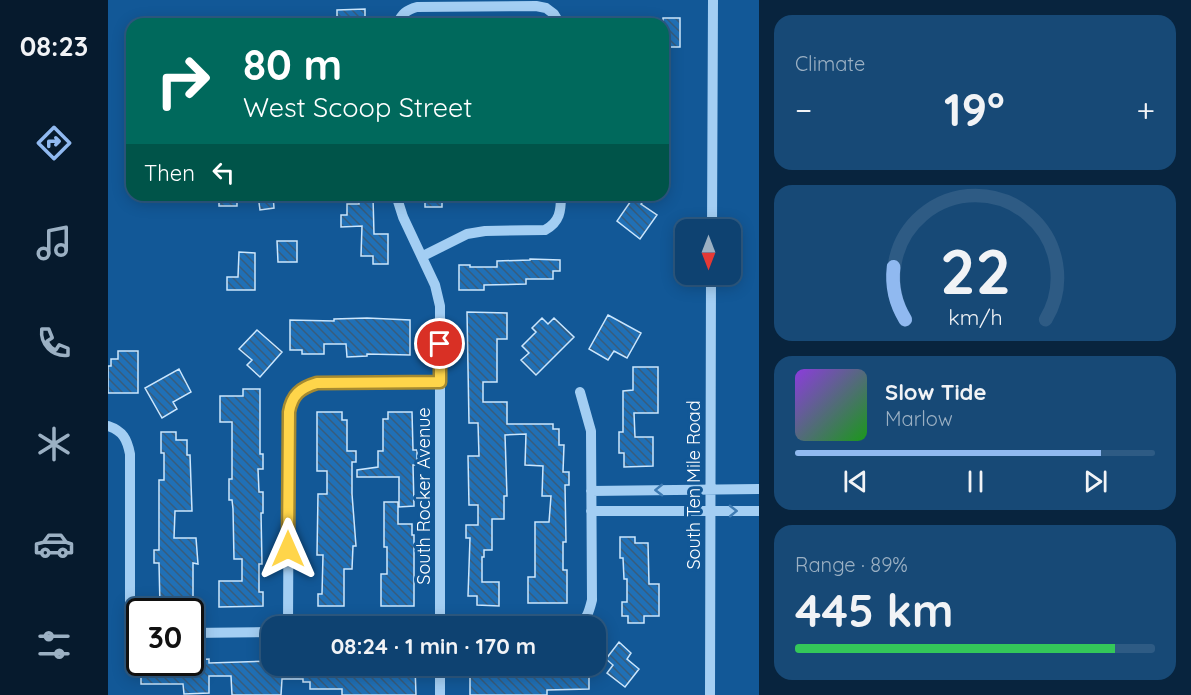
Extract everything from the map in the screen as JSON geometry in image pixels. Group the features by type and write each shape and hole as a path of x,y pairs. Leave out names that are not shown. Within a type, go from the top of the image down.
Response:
{"street":[{"path":"712,219 713,0"},
{"path":"401,18 408,10 417,7 509,3 546,8 556,18"},
{"name":"South Rocker Avenue","path":"398,201 439,295 440,616"},
{"path":"423,256 467,234 484,231 536,231 553,225 559,217 560,201"},
{"name":"South Ten Mile Road","path":"710,695 711,285"},
{"path":"288,616 289,412 291,401 299,391 317,383 440,382"},
{"path":"580,392 591,431 592,600 586,616"},
{"path":"108,426 121,431 127,442 129,454 130,598"},
{"path":"591,491 759,489"},
{"path":"591,511 759,511"},
{"path":"204,633 261,632"},
{"path":"440,676 440,695"}],"building":[{"path":"365,9 365,18 337,18 337,10"},
{"path":"669,18 680,18 680,47 669,47"},
{"path":"219,201 237,201 237,206 219,206"},
{"path":"259,201 273,201 274,208 260,210"},
{"path":"359,201 373,201 374,234 388,234 388,264 373,264 373,256 361,256 362,226 341,227 341,215 347,215 347,204 359,204"},
{"path":"425,201 442,201 442,207 425,207"},
{"path":"631,201 644,201 641,204 657,215 640,239 617,221"},
{"path":"277,241 297,241 297,262 278,262"},
{"path":"239,252 255,253 255,290 227,290 227,277 238,277"},
{"path":"560,260 560,271 553,271 553,279 526,279 526,284 484,285 484,290 459,290 459,265 497,267 497,261"},
{"path":"467,312 507,313 507,339 497,339 497,382 483,382 483,402 507,402 507,424 553,424 553,429 559,429 559,445 564,445 563,472 569,472 569,485 565,485 566,542 563,542 563,570 567,570 567,603 528,603 528,577 535,577 535,522 549,522 551,496 542,496 543,466 525,465 526,434 505,435 507,496 504,496 504,519 492,519 492,550 484,550 484,557 482,557 482,582 499,582 499,606 477,605 477,596 468,596 470,538 466,538 466,525 478,525 478,505 469,505 468,456 479,456 478,423 469,423"},
{"path":"608,315 641,333 627,358 614,351 608,360 589,349"},
{"path":"542,318 548,324 554,318 574,337 536,375 521,360 529,353 522,346 536,332 532,328"},
{"path":"334,319 410,320 410,355 367,354 367,356 347,357 346,344 324,344 324,354 302,354 302,350 290,350 290,320 334,321"},
{"path":"257,330 282,352 260,377 247,365 252,360 239,349"},
{"path":"118,351 138,351 138,393 108,393 108,366 111,366 111,359 118,359"},
{"path":"633,367 658,367 658,413 634,413 635,437 653,437 653,466 624,467 624,453 619,453 619,432 623,432 623,391 633,390"},
{"path":"179,369 191,392 173,402 177,409 162,418 145,388"},
{"path":"243,389 260,389 260,454 263,454 263,469 258,469 259,492 263,492 263,513 261,513 262,564 259,564 259,592 263,592 263,606 219,607 219,581 242,581 242,559 234,559 233,509 232,500 229,500 229,479 232,479 232,422 220,422 220,396 243,396"},
{"path":"317,412 342,412 342,420 347,420 347,451 356,451 356,462 352,462 352,494 356,546 353,546 352,569 344,569 344,606 318,606 318,594 322,594 323,555 317,555 318,494 327,494 327,471 317,471"},
{"path":"388,412 412,412 413,450 417,450 417,465 413,465 414,506 399,507 399,477 357,477 357,470 378,467 378,451 383,451 383,419 388,419"},
{"path":"161,432 176,432 176,440 187,440 187,455 190,455 192,511 175,511 174,538 196,538 198,564 193,563 193,598 160,598 159,563 154,563 154,550 159,550 159,480 164,480 164,453 161,453"},
{"path":"384,502 398,502 398,524 412,524 414,606 381,606 381,574 387,574 387,547 384,547"},
{"path":"620,537 635,537 635,543 648,543 649,584 659,584 659,616 644,616 644,623 628,623 628,616 622,616 622,602 627,602 627,579 624,579 623,558 620,558"},
{"path":"619,642 631,653 627,659 639,669 625,687 607,673 613,665 606,659"},
{"path":"204,659 209,659 209,663 261,661 261,676 415,676 416,695 342,695 342,689 310,689 310,682 303,682 303,679 282,679 281,695 232,695 231,676 209,676 209,693 184,694 183,684 141,684 141,676 204,676"},
{"path":"470,676 589,676 589,689 547,690 547,695 470,695"}],"route":[{"path":"288,549 291,401 299,391 317,383 440,382 440,344"}]}
